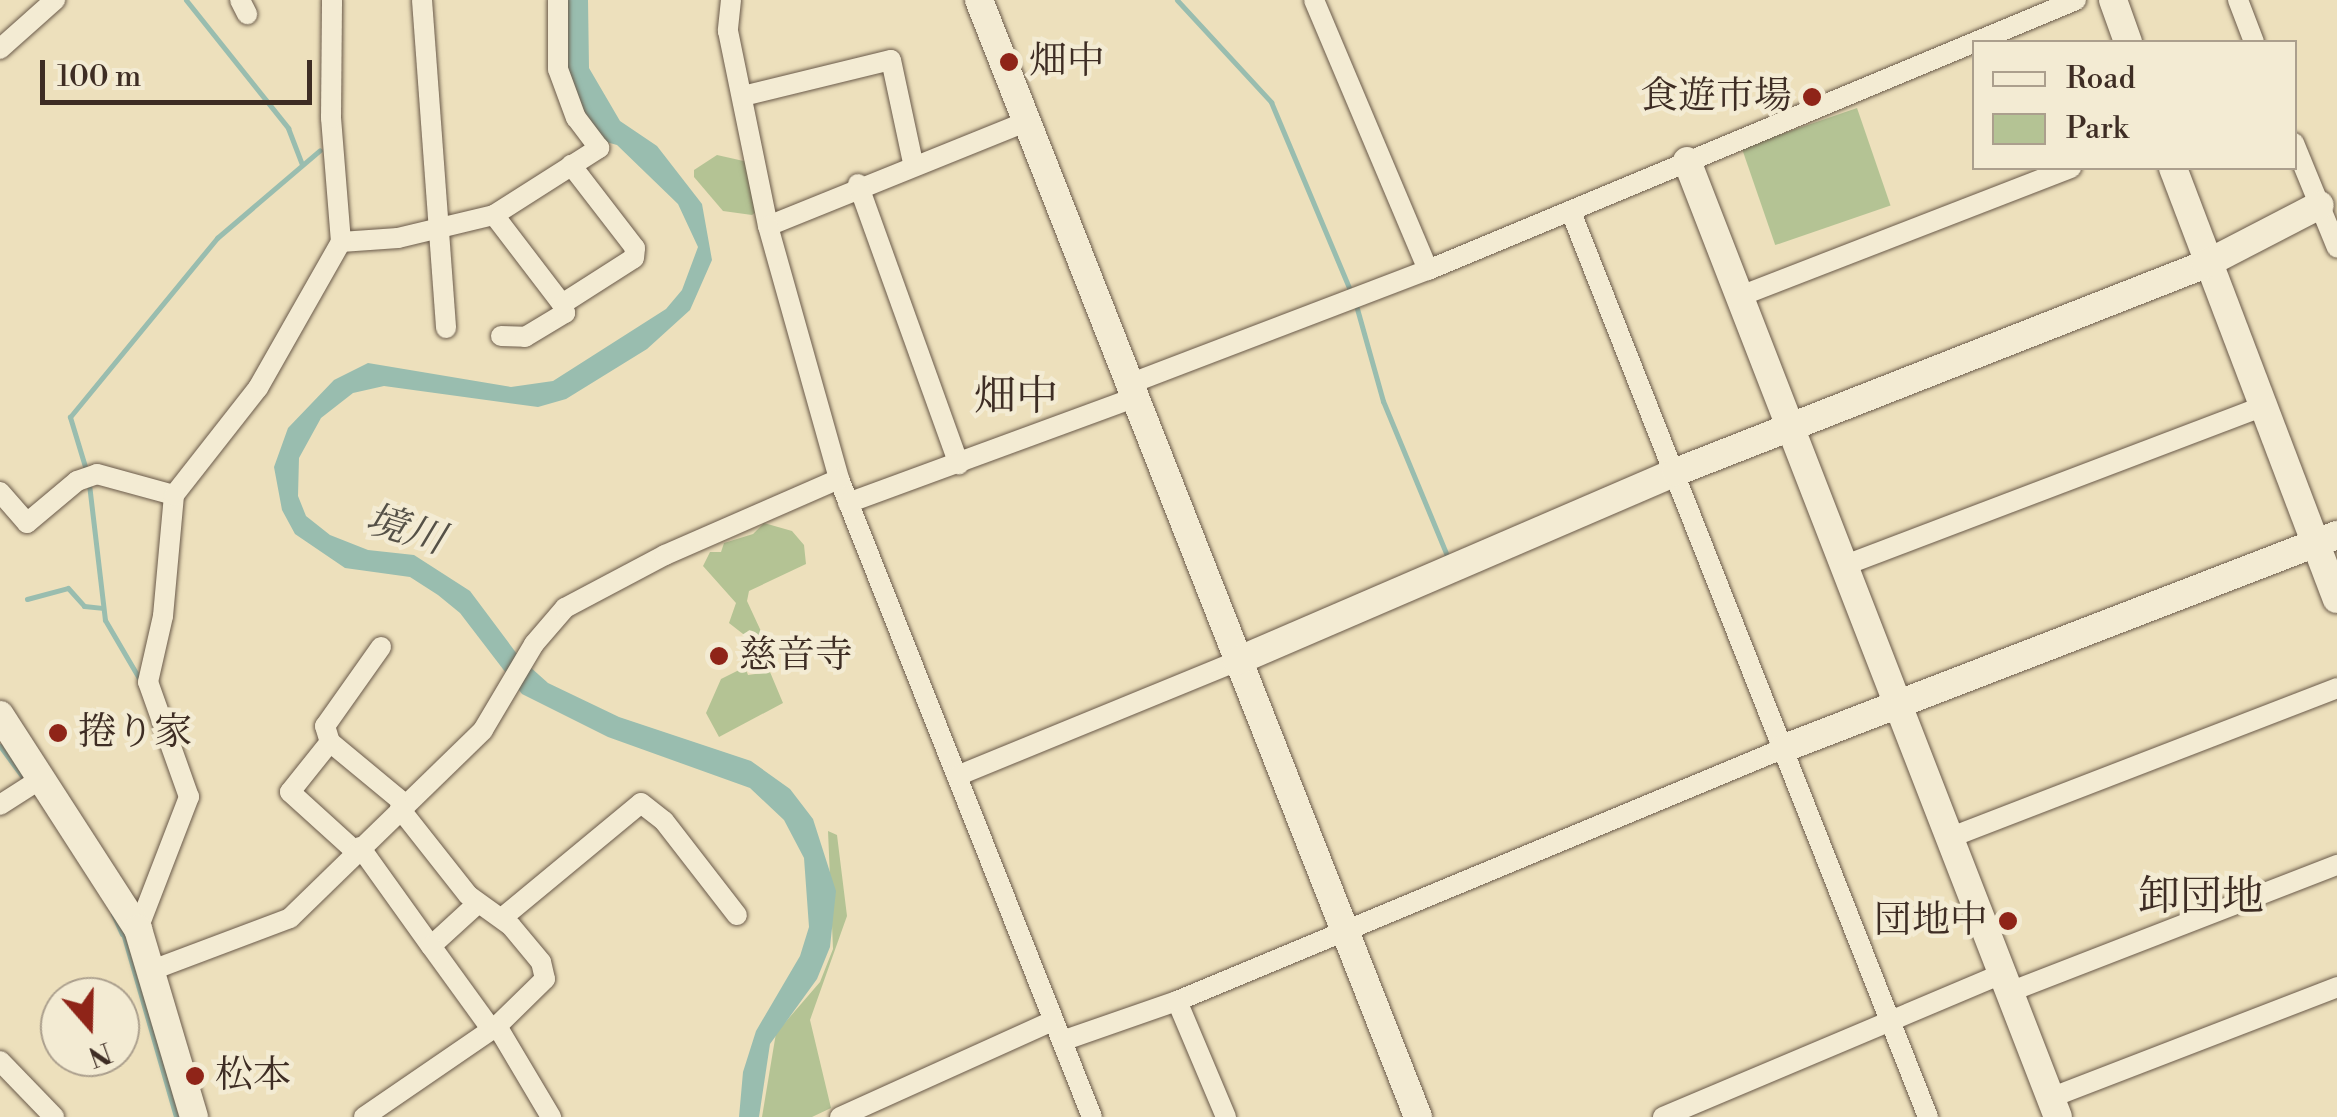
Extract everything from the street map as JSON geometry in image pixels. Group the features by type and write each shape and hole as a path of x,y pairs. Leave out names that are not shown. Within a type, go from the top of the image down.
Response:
{"street":[{"path":"422,0 446,328"},
{"path":"341,242 494,215 600,148 576,118 558,69 558,0"},
{"path":"731,0 728,31 768,226 839,479 1092,1117"},
{"path":"979,0 1024,123 1418,1117"},
{"path":"1314,0 1428,270"},
{"path":"1980,40 2076,0"},
{"path":"2113,0 2127,40"},
{"path":"2238,0 2253,40"},
{"path":"0,49 51,1"},
{"path":"138,929 189,798 148,682 163,616 174,495 258,388 341,242 331,118 339,1"},
{"path":"848,503 959,464 1972,43"},
{"path":"743,96 891,60 913,162"},
{"path":"768,226 858,184 1024,123"},
{"path":"2297,147 2328,202 2337,248"},
{"path":"1687,162 1902,701 2054,1107 2337,986"},
{"path":"562,304 634,258 635,248 571,165"},
{"path":"1743,295 2065,170"},
{"path":"2174,170 2262,408 2326,539 2337,599"},
{"path":"858,184 959,464"},
{"path":"957,776 1237,661 1676,472 2206,264 2328,202"},
{"path":"1571,212 1928,1117"},
{"path":"494,215 562,304 564,313 525,337 502,336"},
{"path":"1848,564 2262,408"},
{"path":"0,492 27,523 78,481 97,474 174,495"},
{"path":"152,970 290,918 483,730 527,656 565,608 665,555 839,479"},
{"path":"840,1117 1057,1031 1177,1002 1902,701 2326,539"},
{"path":"364,1117 494,1028 546,980 540,962 502,918 477,904 403,807 330,742 324,726 381,647"},
{"path":"1954,836 2337,688"},
{"path":"0,715 138,929 194,1117"},
{"path":"330,742 290,792 358,849 494,1028 551,1117"},
{"path":"0,804 42,778"},
{"path":"502,918 641,803 664,821 738,915"},
{"path":"1663,1117 1890,1016 2009,982 2337,866"},
{"path":"432,946 477,904"},
{"path":"1177,1002 1226,1117"},
{"path":"0,1061 54,1117"}],"green space":[{"path":"1857,108 1891,205 1775,245 1742,148"},
{"path":"717,155 748,162 756,212 752,215 723,211 694,177 694,170"},
{"path":"764,523 792,531 804,545 806,564 749,591 747,601 766,642 761,648 729,623 736,603 703,566 710,552 721,552 724,543 753,534"},
{"path":"745,667 748,675 770,672 783,703 719,737 706,713 721,679"},
{"path":"828,831 837,835 847,916 810,1020 831,1108 812,1117 762,1117 776,1033 820,982 833,949"}],"shaded area":[{"path":"567,0 588,0 589,68 620,121 657,146 702,204 712,260 690,310 647,349 566,399 538,407 384,386 353,393 321,418 299,458 298,496 306,516 330,535 368,550 414,555 470,591 520,658 548,683 619,717 751,761 790,789 813,819 836,891 830,947 817,979 770,1044 759,1117 739,1117 743,1072 756,1031 800,956 809,927 804,858 784,820 750,788 608,737 522,694 460,613 438,595 410,577 345,568 295,534 282,510 274,467 288,428 334,380 368,363 511,387 553,381 666,309 682,290 698,247 678,204 617,145 599,140 573,97 562,47"}],"waterway":[{"path":"186,0 288,128 302,164"},
{"path":"1177,0 1271,102 1352,295"},
{"path":"87,473 70,417 217,238 320,150"},
{"path":"1356,305 1383,401 1449,560"},
{"path":"89,484 105,620 140,680"},
{"path":"27,599 68,588 84,606 102,608"},
{"path":"0,746 25,780"},
{"path":"113,914 122,934"},
{"path":"123,933 176,1117"}],"place":[{"name":"畑中","path":"1009,62"},
{"name":"食遊市場","path":"1812,97"},
{"name":"慈音寺","path":"719,656"},
{"name":"捲り家","path":"58,733"},
{"name":"団地中","path":"2008,921"},
{"name":"松本","path":"195,1076"}],"district":[{"name":"畑中","path":"1016,398"},
{"name":"卸団地","path":"2201,898"}],"water label":[{"name":"境川","path":"405,530"}]}
